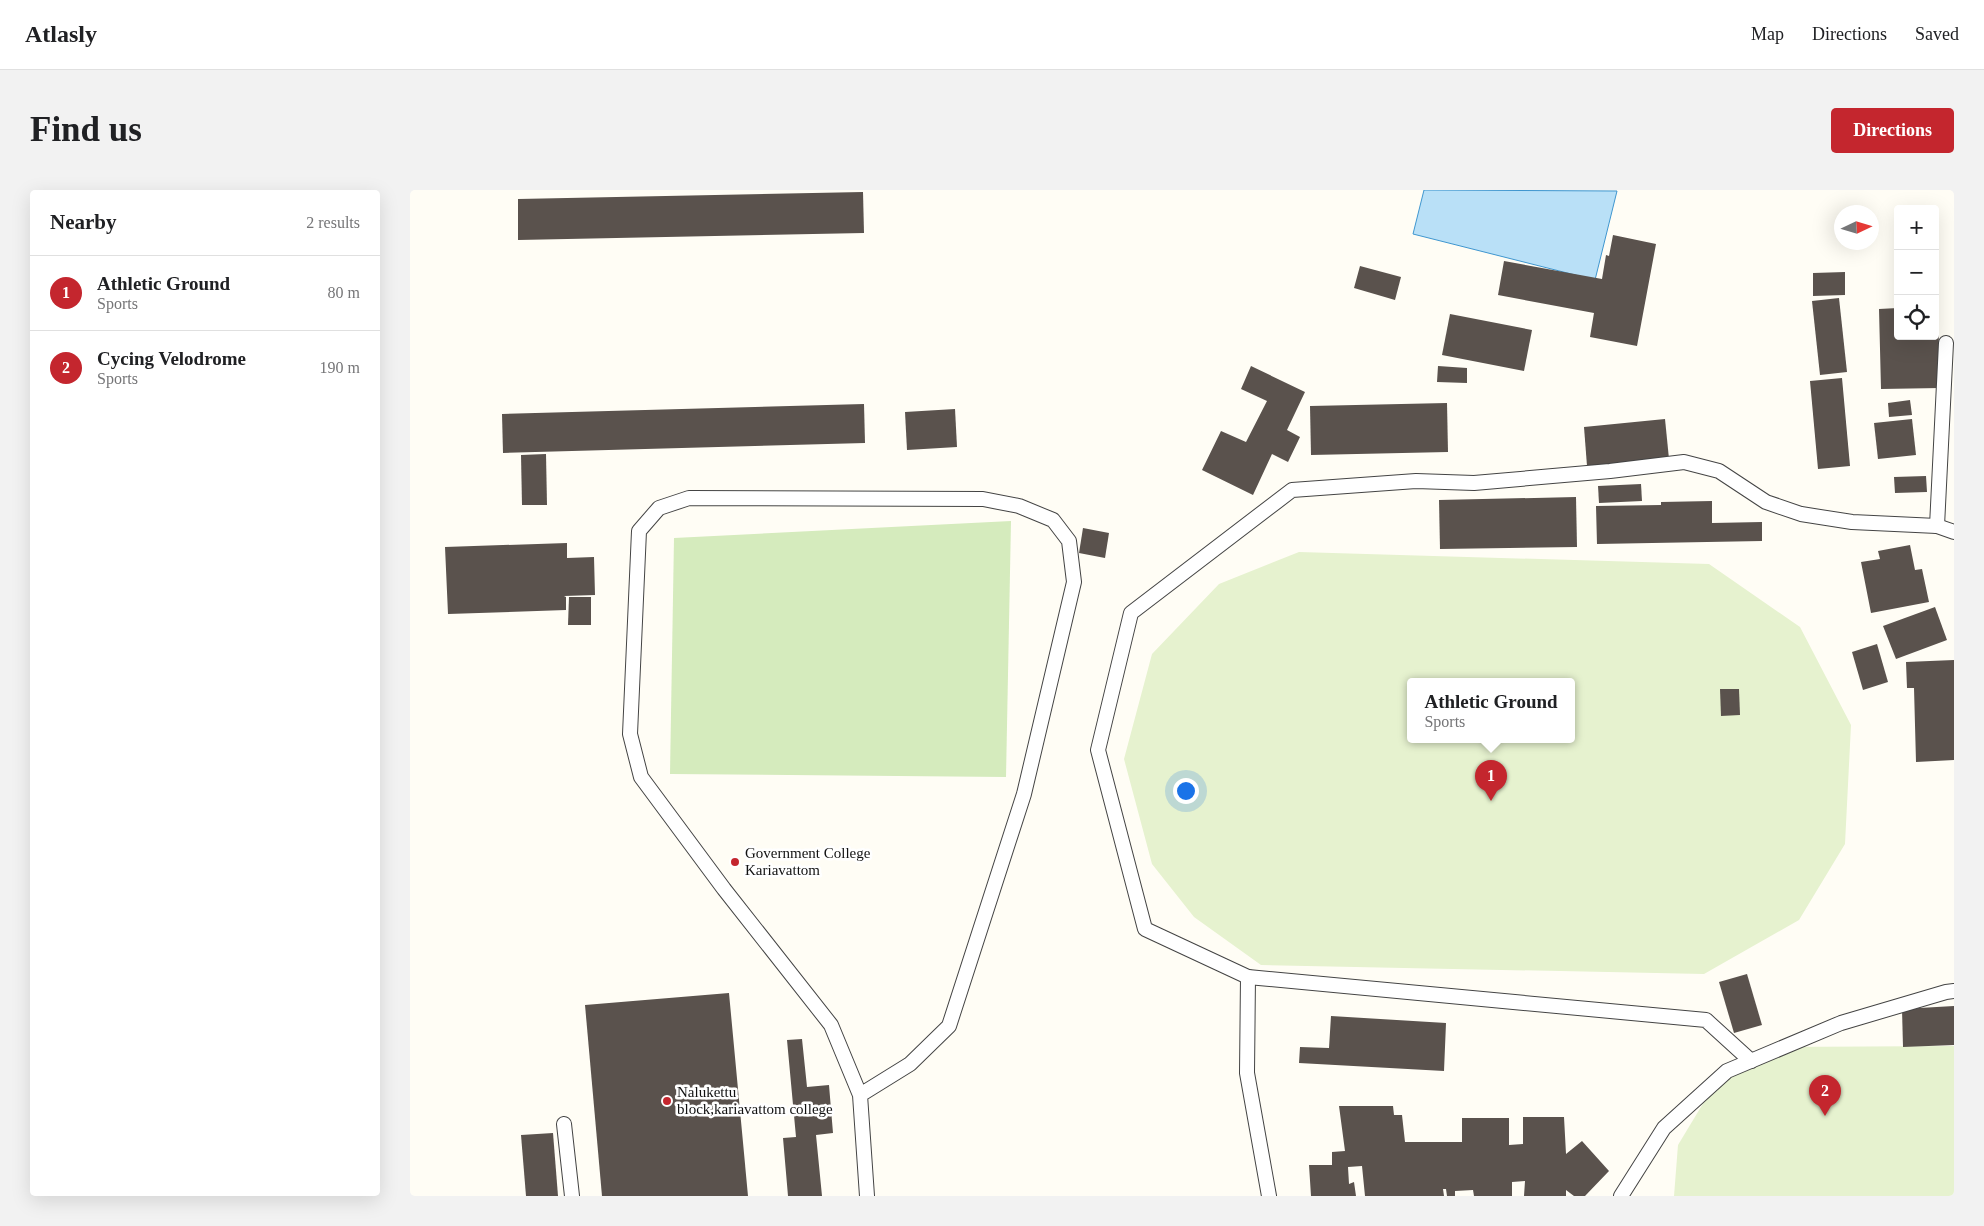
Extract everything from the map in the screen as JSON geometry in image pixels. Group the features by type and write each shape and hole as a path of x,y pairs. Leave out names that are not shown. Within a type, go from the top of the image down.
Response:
{"lane":[{"path":"1936,526 1946,342"},
{"path":"1751,1061 1706,1020 1248,977 1145,929 1098,750 1131,613 1292,490 1416,481 1474,483 1610,472 1684,462 1719,471 1766,502 1801,514 1852,522 1936,526 1954,532"},
{"path":"860,1095 910,1064 949,1026 1024,794 1074,582 1069,541 1053,520 1019,506 983,499 689,498 658,508 639,531 630,734 641,777 724,889 831,1025 860,1095 867,1196"},
{"path":"1248,977 1247,1073 1269,1196"},
{"path":"1621,1196 1664,1128 1727,1071 1841,1023 1954,991"},
{"path":"564,1124 572,1196"}],"green space":[{"path":"1011,521 1006,777 670,774 674,538"},
{"path":"1299,552 1709,564 1800,627 1851,725 1845,844 1799,920 1704,974 1261,965 1194,917 1152,864 1124,759 1152,654 1219,584"},
{"path":"1954,1046 1954,1196 1674,1196 1678,1145 1713,1087 1775,1047"}],"water":[{"path":"1424,190 1617,191 1595,280 1413,234"}],"building":[{"path":"863,192 864,233 518,240 518,199"},
{"path":"1613,235 1656,244 1637,346 1590,337 1594,313 1498,295 1504,261 1602,279 1606,255 1609,256"},
{"path":"1360,266 1401,277 1395,300 1354,288"},
{"path":"1845,272 1845,295 1813,296 1813,273"},
{"path":"1839,298 1847,372 1820,375 1812,301"},
{"path":"1894,308 1894,340 1939,340 1940,388 1881,389 1879,309"},
{"path":"1450,314 1532,330 1524,371 1442,355"},
{"path":"1251,366 1305,392 1287,430 1300,437 1288,462 1272,454 1253,495 1202,470 1221,431 1246,442 1267,401 1241,389"},
{"path":"1438,366 1467,368 1467,383 1437,382"},
{"path":"1842,378 1850,466 1818,469 1810,381"},
{"path":"1910,400 1912,415 1889,417 1888,403"},
{"path":"1447,403 1448,452 1311,455 1310,406"},
{"path":"864,404 865,443 503,453 502,414"},
{"path":"955,409 957,447 907,450 905,412"},
{"path":"1665,419 1669,459 1587,466 1584,427"},
{"path":"1912,419 1916,455 1878,459 1874,423"},
{"path":"546,454 547,505 522,505 521,455"},
{"path":"1926,476 1927,492 1895,493 1894,477"},
{"path":"1641,484 1642,501 1599,503 1598,486"},
{"path":"1576,497 1577,547 1440,549 1439,500"},
{"path":"1712,501 1712,523 1762,522 1762,541 1597,544 1596,506 1661,505 1661,502"},
{"path":"1083,528 1109,533 1105,558 1079,553"},
{"path":"567,543 567,558 594,557 595,595 564,596 566,597 566,610 448,614 445,547"},
{"path":"1910,545 1915,570 1922,569 1929,602 1871,613 1861,562 1880,559 1878,551"},
{"path":"569,597 591,597 591,625 568,625"},
{"path":"1935,607 1947,640 1896,659 1883,626"},
{"path":"1877,644 1888,682 1863,690 1852,652"},
{"path":"1954,660 1954,760 1916,762 1914,688 1907,688 1906,662"},
{"path":"1720,689 1739,689 1740,715 1721,716"},
{"path":"1747,974 1762,1025 1734,1033 1719,982"},
{"name":"Nalukettu block,kariavattom college","path":"729,993 748,1196 602,1196 585,1005"},
{"path":"1954,1006 1954,1045 1903,1047 1902,1009"},
{"path":"1331,1016 1446,1023 1444,1071 1299,1063 1300,1047 1329,1048"},
{"path":"802,1039 807,1087 829,1085 833,1133 816,1135 822,1196 788,1196 783,1138 796,1137 787,1040"},
{"path":"1339,1106 1393,1106 1394,1115 1402,1115 1405,1142 1462,1142 1462,1118 1509,1118 1509,1145 1523,1144 1523,1117 1564,1117 1566,1154 1582,1141 1609,1171 1585,1196 1574,1196 1566,1190 1566,1196 1524,1196 1525,1181 1512,1182 1512,1196 1474,1196 1473,1190 1455,1191 1455,1196 1447,1196 1446,1189 1443,1189 1444,1196 1365,1196 1362,1166 1348,1167 1349,1184 1354,1182 1356,1196 1311,1196 1309,1165 1332,1165 1332,1152 1345,1151"},
{"path":"553,1133 558,1196 526,1196 521,1135"}],"place":[{"name":"Athletic Ground","path":"1491,801"},
{"name":"Government College Kariavattom","path":"735,862"},
{"name":"Nalukettu block,kariavattom college","path":"667,1101"},
{"name":"Cycing Velodrome","path":"1825,1116"}]}
